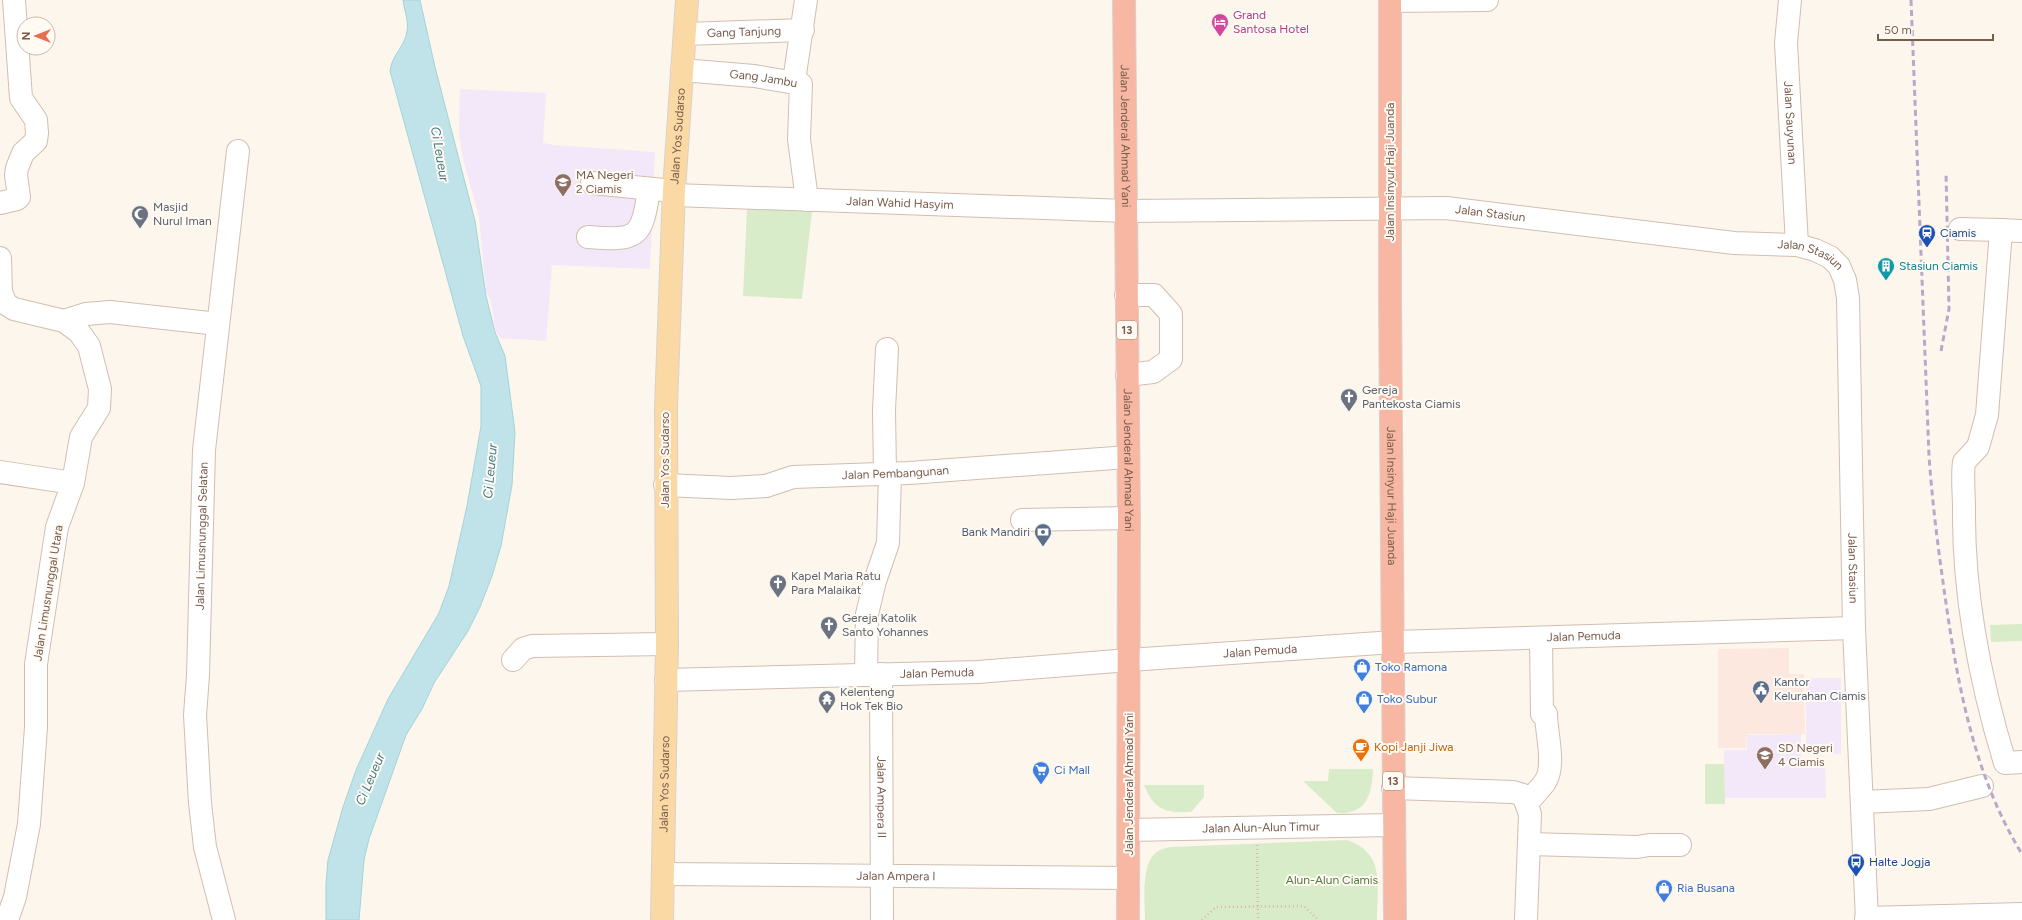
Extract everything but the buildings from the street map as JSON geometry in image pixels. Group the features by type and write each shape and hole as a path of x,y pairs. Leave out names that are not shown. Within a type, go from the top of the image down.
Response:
{"highway":[{"name":"Jalan Jenderal Ahmad Yani","path":"1124,0 1129,660 1128,920"},
{"name":"Jalan Insinyur Haji Juanda","path":"1390,1 1390,208 1394,642 1393,825 1395,920"}],"main road":[{"name":"Jalan Yos Sudarso","path":"662,920 666,680 666,407 674,192 687,0"}],"street":[{"path":"0,203 17,200 20,197 16,175 20,158 37,137 36,120 22,98 14,0"},
{"path":"794,81 803,30 806,0"},
{"path":"1390,1 1487,0"},
{"name":"Jalan Sauyunan","path":"1790,0 1786,43 1797,246"},
{"name":"Gang Tanjung","path":"685,34 803,30"},
{"name":"Gang Jambu","path":"682,70 794,81 801,84 799,139 807,200"},
{"name":"Jalan Limusnunggal Selatan","path":"224,920 205,847 198,780 195,715 198,675 204,450 238,151"},
{"name":"Jalan Wahid Hasyim","path":"592,183 674,192 807,200 1126,211"},
{"path":"588,237 616,239 631,236 638,231 643,224 650,189"},
{"name":"Jalan Stasiun","path":"1126,211 1446,208 1734,243 1797,246 1815,250 1830,257 1840,266 1845,280 1848,298 1854,628 1866,919"},
{"path":"1960,229 2011,231 1987,415 1978,447 1966,459 1964,466 1963,531 1969,596 1986,694 2005,763 2022,762"},
{"name":"Jalan Limusnunggal Utara","path":"0,258 3,306 64,321 79,332 89,346 100,389 99,408 78,444 73,483 57,527 42,615 36,664 34,763 29,824 15,897 7,920"},
{"path":"1126,295 1154,295 1171,314 1170,359 1153,372 1127,375"},
{"path":"64,321 86,314 110,312 218,324"},
{"name":"Jalan Ampera II","path":"882,920 882,876 874,675 867,614 875,581 888,543 884,410 887,349"},
{"name":"Jalan Pembangunan","path":"665,485 731,488 766,486 793,477 887,474 1128,457"},
{"path":"0,472 73,483"},
{"path":"1022,520 1128,518"},
{"name":"Jalan Pemuda","path":"666,680 978,672 1394,642 1854,628"},
{"path":"1527,803 1546,781 1549,768 1549,736 1546,730 1546,714 1542,714 1541,638"},
{"path":"513,660 523,649 532,646 666,644"},
{"path":"1862,802 1929,799 1982,786"},
{"path":"1393,788 1513,792 1523,795 1530,814 1526,920"},
{"name":"Jalan Alun-Alun Timur","path":"1128,830 1393,825"},
{"path":"1529,844 1637,847 1649,845 1680,845"},
{"name":"Jalan Ampera I","path":"663,874 1128,878"},
{"path":"1866,919 2022,914"}],"path":[{"path":"1257,844 1258,920"},
{"path":"1202,920 1216,907 1258,906 1304,906 1318,920"}],"shaded area":[{"name":"MA Negeri 2 Ciamis","path":"460,89 546,93 543,143 655,152 650,269 552,265 546,341 500,338 496,332 491,301 486,291 479,217 463,159 459,135"},
{"name":"Kantor Kelurahan Ciamis","path":"1789,648 1789,674 1804,674 1805,734 1747,734 1746,748 1718,748 1718,649"},
{"path":"1806,678 1841,678 1841,754 1806,754"},
{"name":"SD Negeri 4 Ciamis","path":"1801,734 1801,760 1825,760 1826,798 1725,798 1725,804 1705,804 1705,764 1724,764 1724,750 1747,750 1747,735"}],"green space":[{"path":"747,209 812,211 802,299 743,296"},
{"path":"2022,624 2022,641 1991,642 1990,625"},
{"path":"1705,764 1724,764 1725,804 1705,804"},
{"path":"1329,769 1373,769 1369,794 1361,807 1347,813 1337,813 1303,781 1328,781"},
{"path":"1144,785 1204,785 1204,797 1191,812 1174,812 1156,805"},
{"name":"Alun-Alun Ciamis","path":"1347,840 1359,846 1368,853 1374,862 1378,883 1377,920 1145,920 1144,893 1146,873 1152,856 1158,851 1170,847"}],"water":[{"name":"Ci Leueur","path":"403,0 420,0 435,67 475,221 486,296 495,332 505,356 515,432 512,485 501,546 492,576 480,607 468,631 434,683 422,709 406,735 369,839 364,860 359,920 326,920 328,860 343,807 356,770 388,699 439,613 449,586 467,506 481,426 481,386 463,336 390,71 393,60 406,37 407,20"}],"railway":[{"path":"1911,0 1929,456 1939,550 1954,653 1978,757 1990,791 2022,854"},
{"path":"1941,351 1949,309 1946,172"}],"place":[{"name":"Grand Santosa Hotel","path":"1220,37"},
{"name":"MA Negeri 2 Ciamis","path":"563,197"},
{"name":"Masjid Nurul Iman","path":"140,229"},
{"name":"Ciamis","path":"1927,248"},
{"name":"Stasiun Ciamis","path":"1886,281"},
{"name":"Gereja Pantekosta Ciamis","path":"1349,412"},
{"name":"Bank Mandiri","path":"1043,547"},
{"name":"Kapel Maria Ratu Para Malaikat","path":"778,598"},
{"name":"Gereja Katolik Santo Yohannes","path":"829,640"},
{"name":"Toko Ramona","path":"1362,682"},
{"name":"Kantor Kelurahan Ciamis","path":"1761,704"},
{"name":"Kelenteng Hok Tek Bio","path":"827,714"},
{"name":"Toko Subur","path":"1364,714"},
{"name":"Kopi Janji Jiwa","path":"1361,762"},
{"name":"SD Negeri 4 Ciamis","path":"1765,770"},
{"name":"Ci Mall","path":"1041,785"},
{"name":"Halte Jogja","path":"1856,877"},
{"name":"Ria Busana","path":"1664,903"}]}
